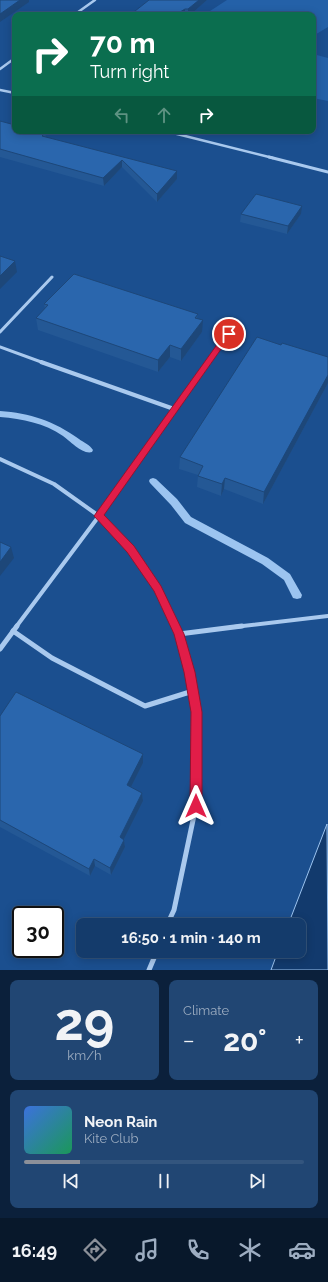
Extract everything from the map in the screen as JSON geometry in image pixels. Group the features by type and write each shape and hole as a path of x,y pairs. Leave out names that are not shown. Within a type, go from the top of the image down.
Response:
{"street":[{"path":"78,12 95,0"},
{"path":"0,69 12,60"},
{"path":"0,90 12,92"},
{"path":"177,134 328,172"},
{"path":"0,332 52,277"},
{"path":"0,649 99,516 229,334"},
{"path":"0,347 174,409"},
{"path":"0,459 54,484 99,516 131,549 153,582 179,634 190,672 196,712 196,806 174,910 170,918"},
{"path":"179,634 328,616"},
{"path":"13,631 52,658 145,706 193,690"},
{"path":"149,970 154,958"}],"shaded area":[{"path":"227,0 328,0 328,27 316,34 316,12 209,12"},
{"path":"316,55 328,58 328,101 316,99"},
{"path":"327,824 328,970 271,970 275,958 306,958 306,918 291,918"}],"building":[{"path":"0,0 20,0 0,14"},
{"path":"149,0 199,0 188,9 180,12 134,12"},
{"path":"0,121 12,124 12,134 44,134 42,136 177,171 157,194 122,160 103,178 0,149"},
{"path":"256,194 302,206 288,226 241,214"},
{"path":"0,256 15,261 0,276"},
{"path":"74,274 198,314 195,318 203,320 181,349 170,345 158,360 36,318 48,305 44,304"},
{"path":"257,337 328,357 328,375 264,492 225,478 222,484 198,476 203,466 180,457"},
{"path":"0,542 11,547 0,562"},
{"path":"16,692 143,754 127,785 142,793 120,837 124,840 110,868 94,859 89,869 0,820 0,716"}],"waterway":[{"path":"0,414 15,415 39,420 64,432 89,450"},
{"path":"153,481 174,502 188,520 265,561 287,577 297,595"}],"route":[{"path":"196,806 196,712 190,672 179,634 158,588 131,549 99,516 229,334"}]}
